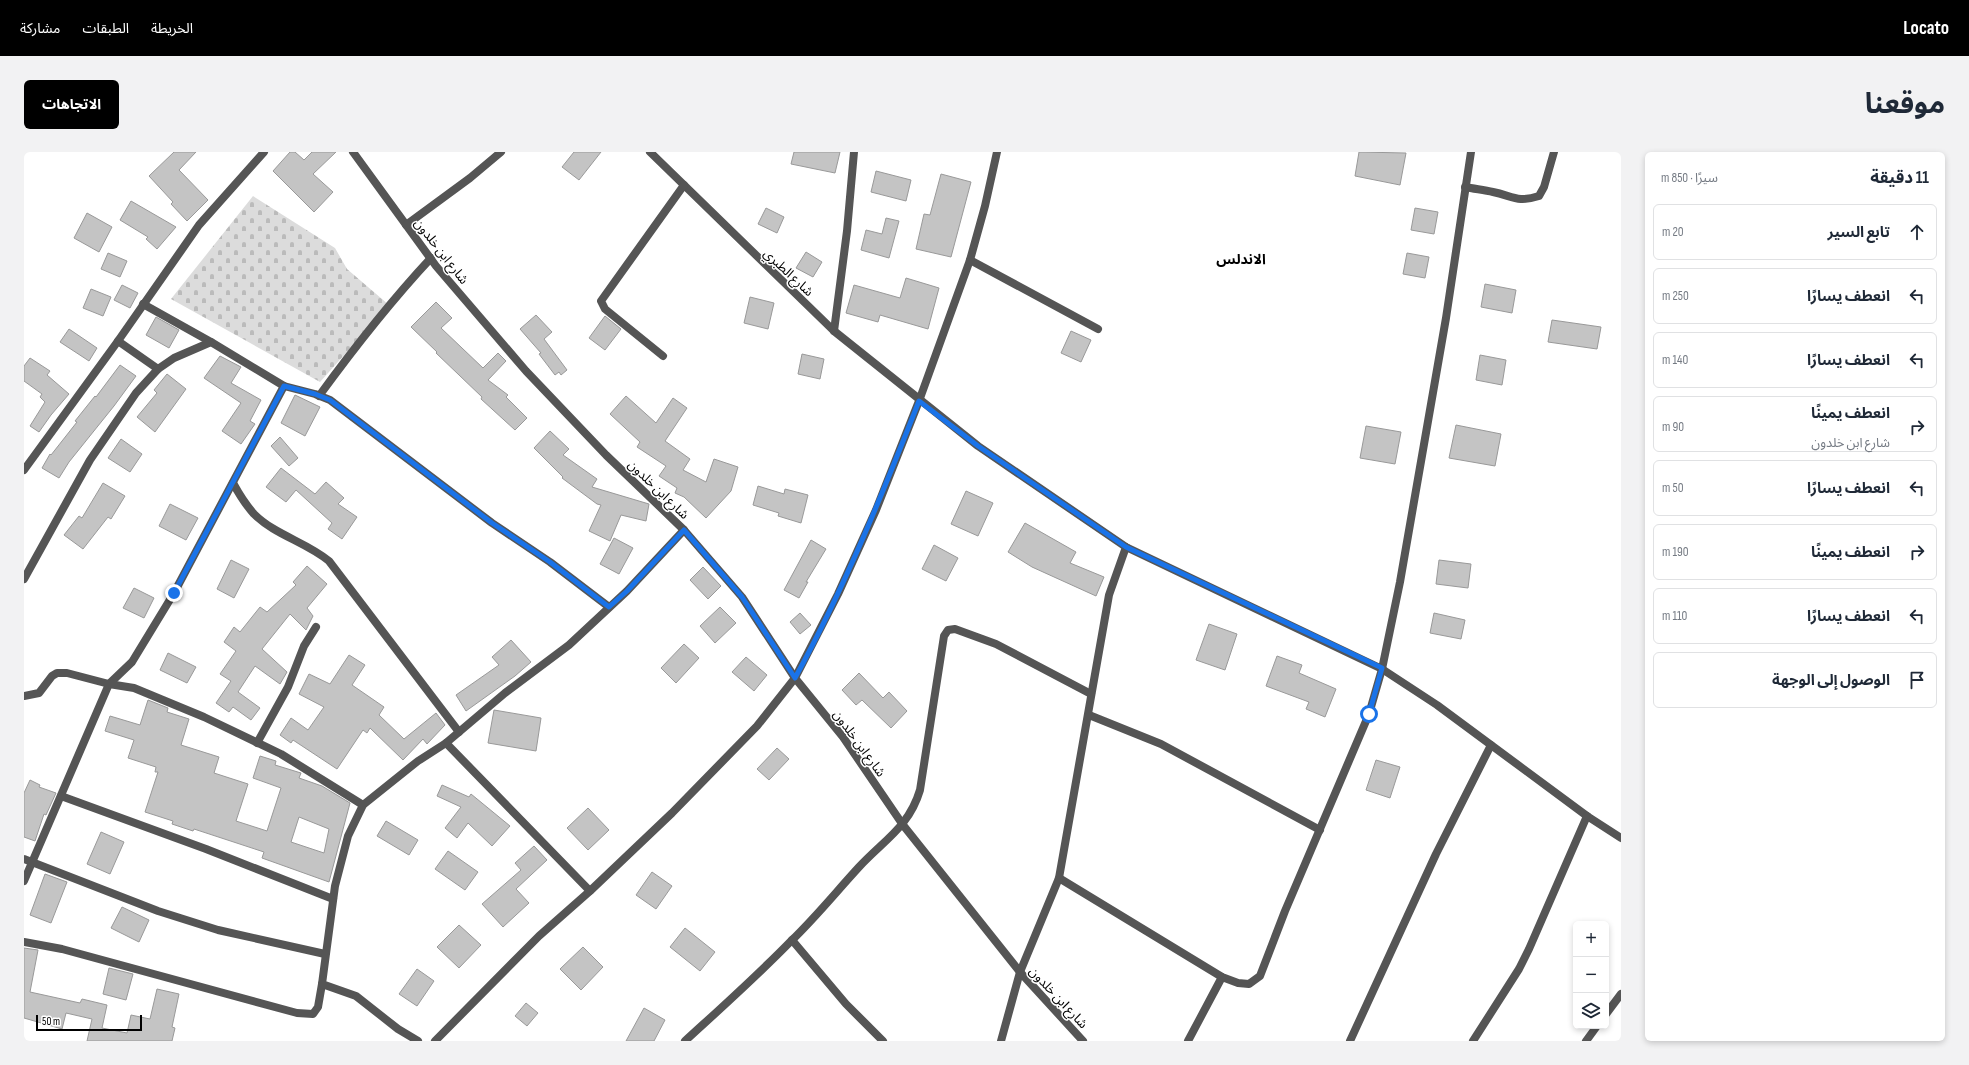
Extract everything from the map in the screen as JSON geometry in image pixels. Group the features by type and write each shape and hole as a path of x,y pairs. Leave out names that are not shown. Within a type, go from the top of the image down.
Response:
{"street":[{"path":"24,470 118,341 199,225 264,152"},
{"name":"شارع ابن خلدون","path":"353,152 431,258 531,376 606,455 684,530 742,597 795,678 843,737 903,825 1020,972 1083,1041"},
{"path":"406,225 470,178 501,152"},
{"name":"شارع الطبري","path":"650,152 834,331 919,401 978,446 1126,547 1382,668 1437,705 1587,816 1621,838"},
{"path":"834,331 847,231 854,152"},
{"path":"435,1041 539,936 590,891 672,813 757,726 795,678 838,594 876,510 919,401 970,260 986,206 997,152"},
{"path":"1059,878 1222,977 1238,983 1249,984 1260,976 1285,911 1369,714 1382,668 1400,582 1465,187 1470,153 1461,152"},
{"path":"1465,187 1495,192 1511,198 1526,200 1539,196 1544,187 1554,152"},
{"path":"663,356 606,309 601,301 684,185"},
{"path":"319,396 350,354 401,291 431,258"},
{"path":"970,260 1098,329"},
{"path":"143,304 211,342 284,386 330,400 492,523 550,562 609,607"},
{"path":"118,341 158,369"},
{"path":"24,579 90,460 136,393 158,369 174,358 211,342"},
{"path":"24,882 109,684 132,662 174,593 284,386"},
{"path":"233,483 244,503 260,519 283,534 317,551 329,561 459,732"},
{"path":"24,942 69,951 297,1013 313,1014 318,1007 333,899 348,836 363,805 418,760 446,744 506,693 569,644 627,591 684,530"},
{"path":"1001,1041 1020,972 1059,878 1109,595 1126,547"},
{"path":"257,742 288,687 304,646 316,627"},
{"path":"685,1041 746,986 792,940 870,855 903,825 911,813 920,790 944,636 948,630 955,629 996,644 1091,694"},
{"path":"24,696 39,693 57,672 134,688 161,698 257,742 280,754 363,805"},
{"path":"1089,715 1161,744 1320,830"},
{"path":"446,744 590,891"},
{"path":"1350,1041 1436,854 1491,745"},
{"path":"61,796 206,848 333,899"},
{"path":"1472,1041 1519,969 1530,949 1587,816"},
{"path":"24,859 166,914 218,930 325,954"},
{"path":"792,940 846,1004 883,1041"},
{"path":"1188,1041 1222,977"},
{"path":"322,984 356,996 398,1029 418,1041"},
{"path":"1609,1010 1621,994"},
{"path":"1586,1041 1595,1029"}],"green space":[{"path":"253,196 335,248 347,269 389,305 320,382 171,299"}],"building":[{"path":"174,152 196,152 179,170 208,200 187,221 171,204 173,202 149,176"},
{"path":"290,152 295,152 304,160 312,152 336,152 313,174 333,192 314,212 273,171"},
{"path":"574,152 601,152 579,180 562,167"},
{"path":"794,152 840,152 835,173 791,164"},
{"path":"1359,152 1406,153 1400,185 1355,176"},
{"path":"876,171 911,180 906,201 871,192"},
{"path":"941,174 971,182 951,257 916,249 924,214 930,215"},
{"path":"131,201 176,227 157,249 146,239 148,237 120,220"},
{"path":"766,208 784,217 777,233 758,224"},
{"path":"1415,208 1438,212 1434,234 1411,230"},
{"path":"87,213 112,227 99,252 74,238"},
{"path":"886,218 899,221 889,258 861,250 866,230 882,234"},
{"path":"806,252 822,262 813,277 796,268"},
{"path":"108,253 127,261 120,277 101,269"},
{"path":"1407,253 1429,257 1425,278 1403,274"},
{"path":"906,278 939,288 928,329 880,315 878,322 846,313 854,285 900,298"},
{"path":"1485,284 1516,290 1512,313 1481,307"},
{"path":"122,285 138,293 130,308 114,300"},
{"path":"91,289 111,297 103,316 83,308"},
{"path":"750,297 774,303 768,329 744,323"},
{"path":"436,302 452,318 441,328 483,368 498,353 506,361 488,380 508,395 506,397 527,418 515,430 481,399 482,397 411,327"},
{"path":"536,315 552,332 544,339 567,370 561,375 559,372 555,375 539,354 541,353 520,329"},
{"path":"605,316 621,329 605,350 589,338"},
{"path":"156,317 179,330 169,348 146,335"},
{"path":"1552,320 1601,327 1597,349 1548,342"},
{"path":"69,329 97,348 89,361 60,342"},
{"path":"1071,331 1091,340 1081,362 1061,353"},
{"path":"802,354 824,359 820,379 798,374"},
{"path":"1480,355 1506,360 1502,385 1476,380"},
{"path":"220,356 241,367 231,383 261,400 250,421 255,424 241,444 222,431 241,403 204,378"},
{"path":"30,358 50,371 47,375 69,394 39,432 30,426 45,402 40,397 42,394 24,381 24,366"},
{"path":"120,365 136,376 114,406 69,462 59,478 42,468 50,454 51,455 77,422 75,421 95,396 96,397"},
{"path":"167,374 186,389 155,432 137,417 157,393 154,390"},
{"path":"295,395 320,407 305,436 281,423"},
{"path":"626,396 656,423 673,398 687,408 665,441 690,459 683,470 706,482 714,459 738,467 731,491 706,518 684,497 675,493 677,488 659,476 666,466 637,447 640,442 610,414"},
{"path":"1456,425 1501,434 1495,466 1449,458"},
{"path":"1366,426 1401,432 1395,464 1360,458"},
{"path":"550,431 569,449 563,455 597,479 592,487 649,504 646,521 621,515 610,541 589,531 601,505 597,504 562,478 563,477 534,448"},
{"path":"280,437 298,458 289,466 271,446"},
{"path":"121,439 142,454 130,472 108,458"},
{"path":"281,468 315,494 326,482 344,498 338,504 357,517 342,539 328,529 332,523 296,490 286,502 266,487"},
{"path":"103,483 125,496 111,519 108,517 83,549 64,535 79,516 82,518"},
{"path":"758,486 784,494 785,489 808,495 801,523 778,516 779,513 753,505"},
{"path":"966,491 993,503 978,536 951,524"},
{"path":"170,504 198,518 186,540 159,526"},
{"path":"1025,523 1076,552 1070,563 1104,577 1096,596 1032,567 1008,552"},
{"path":"614,538 633,548 619,574 600,564"},
{"path":"811,540 826,549 806,582 808,582 799,598 784,590"},
{"path":"934,545 958,558 946,581 922,569"},
{"path":"231,560 249,569 234,598 217,589"},
{"path":"1439,560 1471,564 1468,588 1436,584"},
{"path":"307,566 327,584 307,608 313,616 306,630 290,614 262,649 287,672 280,684 255,666 238,692 260,708 251,720 233,707 229,712 216,703 231,681 220,674 236,651 224,642 234,627 240,632 260,607 267,612 296,585 293,582"},
{"path":"703,567 721,586 708,599 690,580"},
{"path":"134,588 154,598 144,618 123,608"},
{"path":"720,607 736,623 715,643 700,626"},
{"path":"800,613 811,625 800,634 790,622"},
{"path":"1434,613 1465,620 1461,639 1430,633"},
{"path":"1209,624 1237,634 1225,670 1196,660"},
{"path":"511,640 531,662 515,676 466,711 456,695 499,665 492,657"},
{"path":"684,644 699,658 676,683 661,668"},
{"path":"168,653 196,667 187,683 160,670"},
{"path":"349,655 365,665 352,685 384,707 379,715 404,739 436,713 445,725 427,744 423,739 403,760 370,728 367,733 363,730 337,769 293,740 291,743 280,735 291,718 308,730 324,707 299,694 309,674 330,684"},
{"path":"1277,656 1302,665 1299,673 1336,689 1325,717 1306,709 1309,702 1266,686"},
{"path":"746,657 767,675 754,691 732,672"},
{"path":"859,673 883,698 889,692 907,711 891,728 862,700 856,705 842,690"},
{"path":"148,700 168,708 167,712 189,719 181,745 219,757 214,773 248,784 236,821 267,831 281,788 253,778 260,756 276,761 275,765 301,773 299,778 322,786 350,803 329,882 262,858 264,852 194,829 193,831 172,824 173,821 145,812 158,772 155,772 156,767 128,758 134,740 105,731 110,716 140,725","holes":["299,817 329,829 324,853 291,842"]},
{"path":"494,710 541,718 536,751 488,743"},
{"path":"777,748 789,759 769,780 757,769"},
{"path":"1376,760 1400,767 1390,798 1366,790"},
{"path":"30,780 40,785 39,787 56,793 46,815 44,814 35,841 24,837 24,793"},
{"path":"442,785 469,797 471,794 510,826 492,846 468,823 457,838 445,828 461,807 437,796"},
{"path":"588,808 609,830 588,850 567,828"},
{"path":"386,821 418,840 409,855 377,836"},
{"path":"101,832 124,842 110,874 87,864"},
{"path":"534,846 547,860 516,889 529,903 503,927 482,904 521,870 515,863"},
{"path":"448,851 478,872 465,890 435,869"},
{"path":"652,872 672,886 656,909 636,895"},
{"path":"45,874 67,882 51,923 30,915"},
{"path":"122,907 149,920 139,942 111,928"},
{"path":"459,925 481,945 459,968 437,947"},
{"path":"685,928 715,952 700,971 670,947"},
{"path":"583,947 603,967 581,990 560,969"},
{"path":"24,948 38,950 30,992 80,1003 82,999 107,1005 102,1028 127,1033 131,1015 150,1019 157,989 179,994 172,1027 175,1028 172,1041 87,1041 92,1019 66,1013 62,1029 24,1018"},
{"path":"109,968 133,974 126,1000 103,994"},
{"path":"417,969 434,981 417,1006 399,994"},
{"path":"526,1003 538,1013 527,1026 515,1016"},
{"path":"644,1008 665,1020 654,1041 626,1041"}],"district":[{"name":"الاندلس","path":"1241,259"}],"route":[{"path":"174,593 204,540 284,386 315,394 330,400 492,523 550,562 609,607 627,591 684,530 742,597 795,678 838,594 876,510 919,401 978,446 1126,547 1274,619 1382,668 1369,714"}]}
